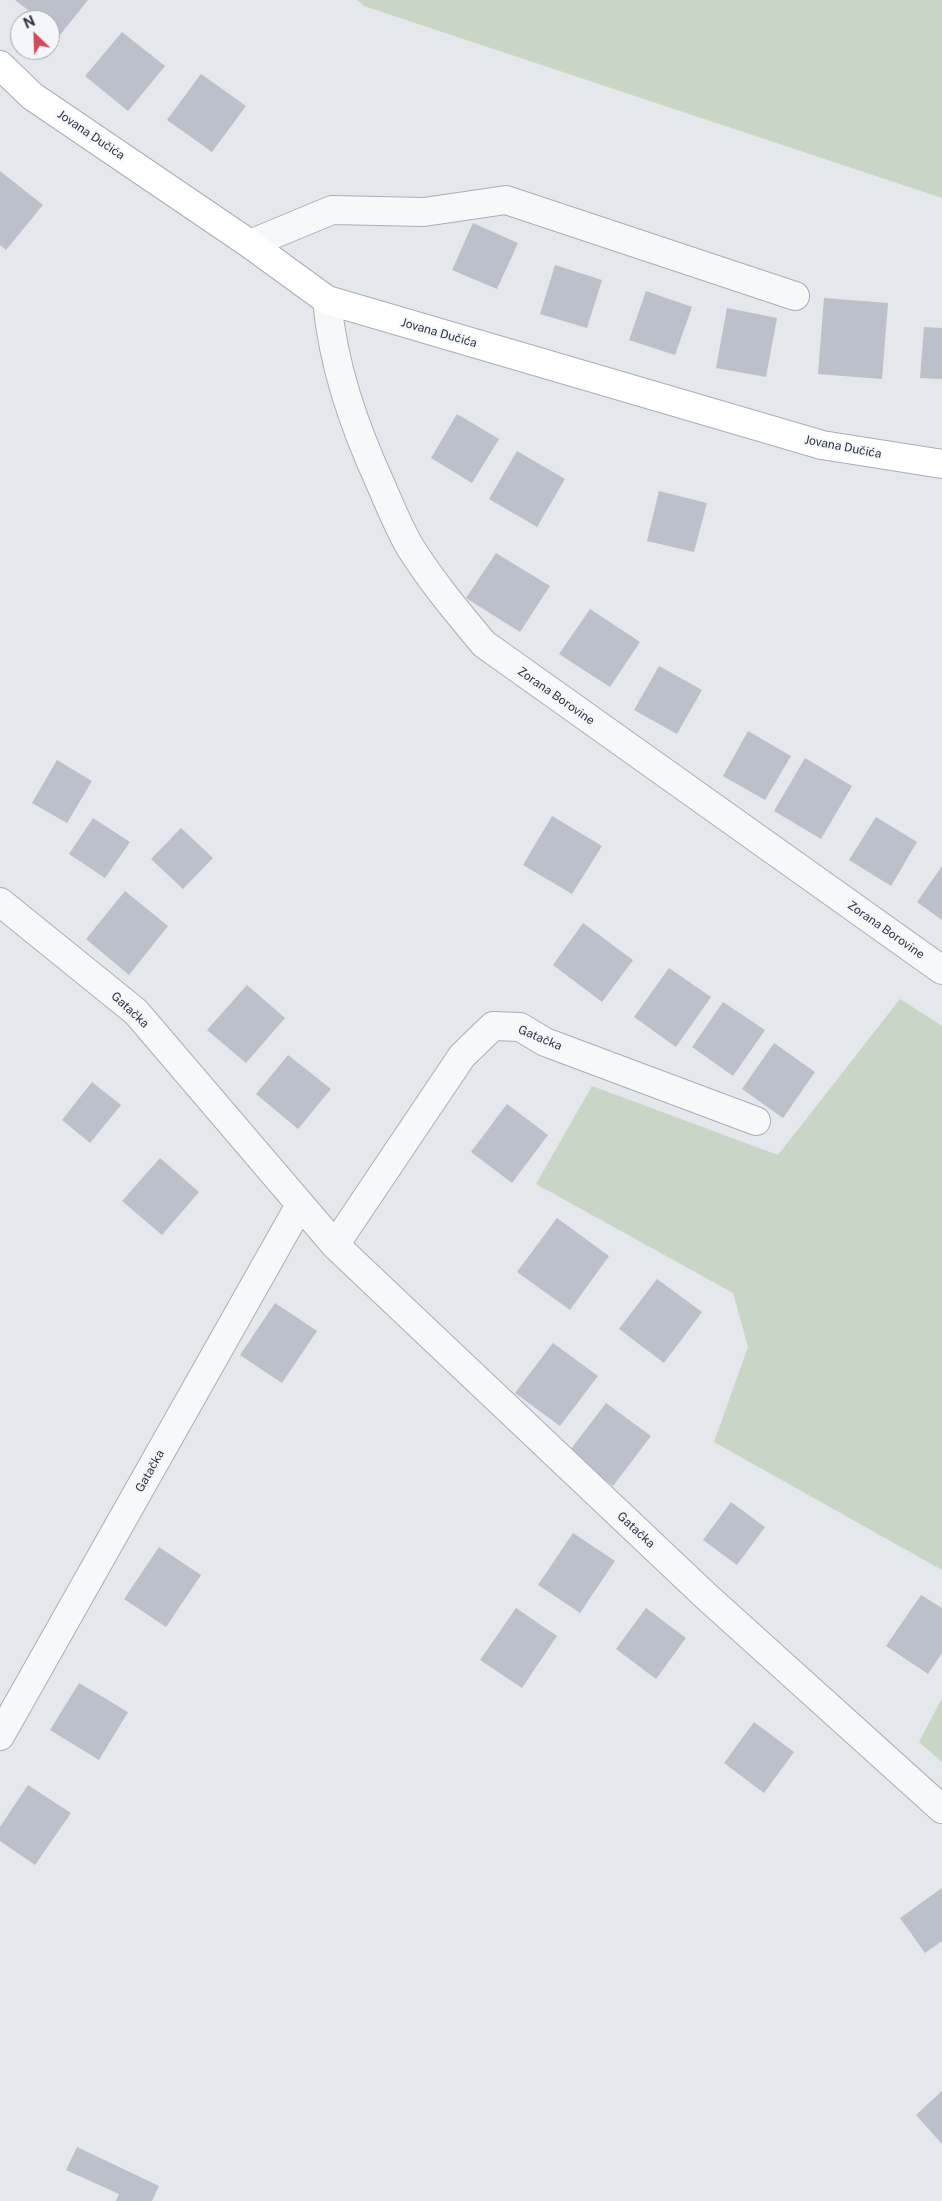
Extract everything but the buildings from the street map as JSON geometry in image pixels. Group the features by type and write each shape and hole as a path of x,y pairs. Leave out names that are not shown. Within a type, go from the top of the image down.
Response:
{"main road":[{"name":"Jovana Dučića","path":"0,65 32,96 250,244 327,300 822,445 942,464"}],"street":[{"path":"250,244 332,210 424,212 506,200 795,296"},
{"name":"Zorana Borovine","path":"327,300 330,329 344,392 361,442 391,508 410,546 439,590 484,644 942,970"},
{"name":"Gatačka","path":"0,902 136,1012 335,1245 707,1597 942,1809"},
{"name":"Gatačka","path":"335,1245 462,1056 493,1026 520,1027 545,1042 756,1121"},
{"name":"Gatačka","path":"0,1736 300,1205"}],"green space":[{"path":"357,0 942,0 942,198 364,6"},
{"path":"900,999 942,1026 942,1570 714,1442 748,1347 733,1293 536,1184 592,1086 778,1155"},
{"path":"942,1698 942,1762 919,1742"}]}
